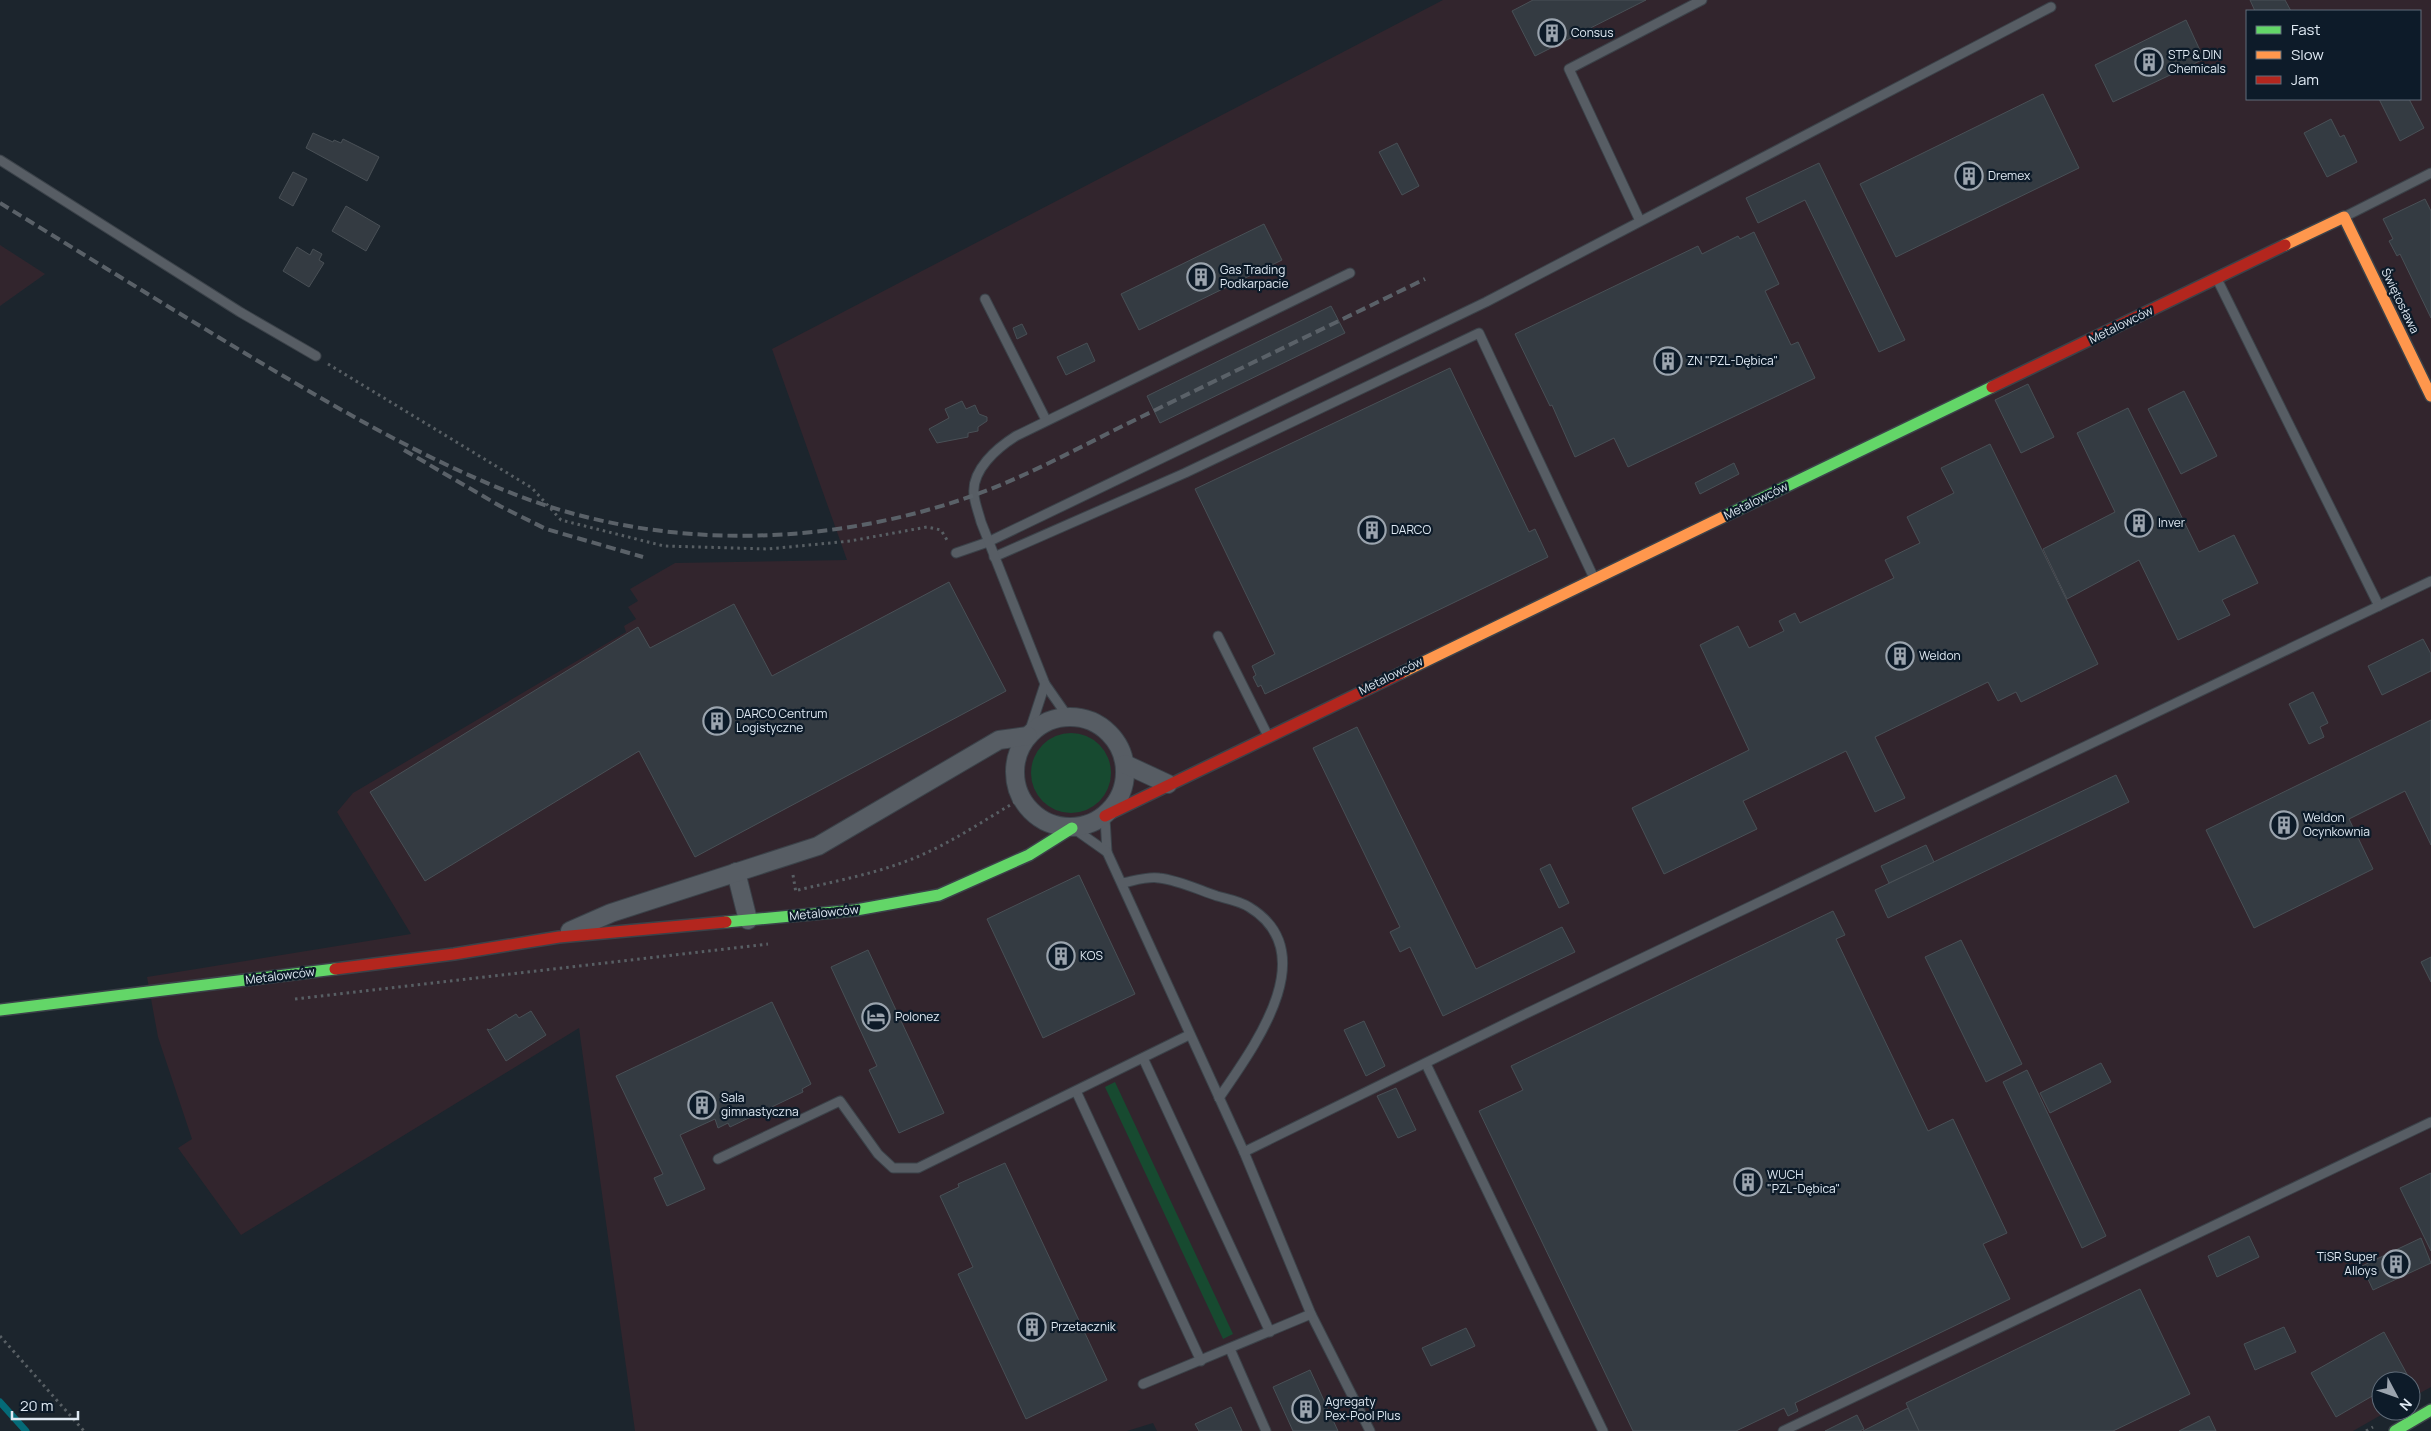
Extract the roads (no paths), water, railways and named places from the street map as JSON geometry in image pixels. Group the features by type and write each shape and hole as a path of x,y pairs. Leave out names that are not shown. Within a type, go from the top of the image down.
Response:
{"street":[{"name":"Metalowców","path":"1068,717 1057,719 1037,728 1028,736 1016,760 1017,788 1036,816 1054,826 1072,828 1090,824 1168,784 2344,217"},
{"name":"Świętosława","path":"2344,217 2431,396"},
{"path":"1068,717 1088,720 1106,730 1119,746 1125,764 1124,785 1117,802 1105,816"},
{"name":"Metalowców","path":"559,936 611,912 818,846 999,740 1028,736"},
{"path":"1125,764 1168,784"},
{"name":"Metalowców","path":"0,1010 454,954 559,936 856,910 939,895 1030,855 1072,828"},
{"path":"736,872 748,920"},
{"path":"2395,1431 2431,1410"}],"lane":[{"path":"1640,221 1568,69 1702,0"},
{"path":"956,554 988,542 1486,302 2051,7"},
{"path":"0,160 240,312 316,356"},
{"path":"2344,217 2431,173"},
{"path":"1068,717 1045,684 988,542 974,495 975,483 996,451 1016,436 1350,273"},
{"path":"2216,278 2379,606"},
{"path":"985,299 1046,420"},
{"path":"994,557 1185,473 1479,333 1594,578"},
{"path":"1244,1152 1426,1064 1519,1016 2431,582"},
{"path":"1218,636 1268,736"},
{"path":"1028,736 1045,684"},
{"path":"1105,816 1107,852 1244,1152 1311,1314 1370,1431"},
{"path":"1072,828 1107,852"},
{"path":"1122,883 1158,877 1235,901 1269,922 1276,933 1284,958 1283,977 1278,993 1270,1013 1242,1063 1219,1098"},
{"path":"718,1159 840,1101 878,1154 893,1168 918,1168 1189,1034"},
{"path":"1143,1058 1270,1332"},
{"path":"1426,1064 1603,1431"},
{"path":"1076,1091 1201,1361"},
{"path":"1783,1431 2431,1122"},
{"path":"1144,1384 1311,1314"},
{"path":"1230,1349 1266,1431"}],"waterway":[{"path":"0,1402 26,1431"}],"railway":[{"path":"0,203 314,394 448,466 519,496 574,514 631,526 688,534 746,536 803,533 860,525 917,513 972,496 1037,469 1425,279"},
{"path":"404,450 500,506 546,529 643,557"}],"place":[{"name":"Consus","path":"1552,33"},
{"name":"STP & DIN Chemicals","path":"2149,62"},
{"name":"Dremex","path":"1969,176"},
{"name":"Gas Trading Podkarpacie","path":"1201,277"},
{"name":"ZN \"PZL-Dębica\"","path":"1668,361"},
{"name":"Inver","path":"2139,523"},
{"name":"DARCO","path":"1372,530"},
{"name":"Weldon","path":"1900,656"},
{"name":"DARCO Centrum Logistyczne","path":"717,721"},
{"name":"Weldon Ocynkownia","path":"2284,825"},
{"name":"KOS","path":"1061,956"},
{"name":"Polonez","path":"876,1017"},
{"name":"Sala gimnastyczna","path":"702,1105"},
{"name":"WUCH \"PZL-Dębica\"","path":"1748,1182"},
{"name":"TiSR Super Alloys","path":"2396,1264"},
{"name":"Przetacznik","path":"1032,1327"},
{"name":"Agregaty Pex-Pool Plus","path":"1306,1409"}]}
